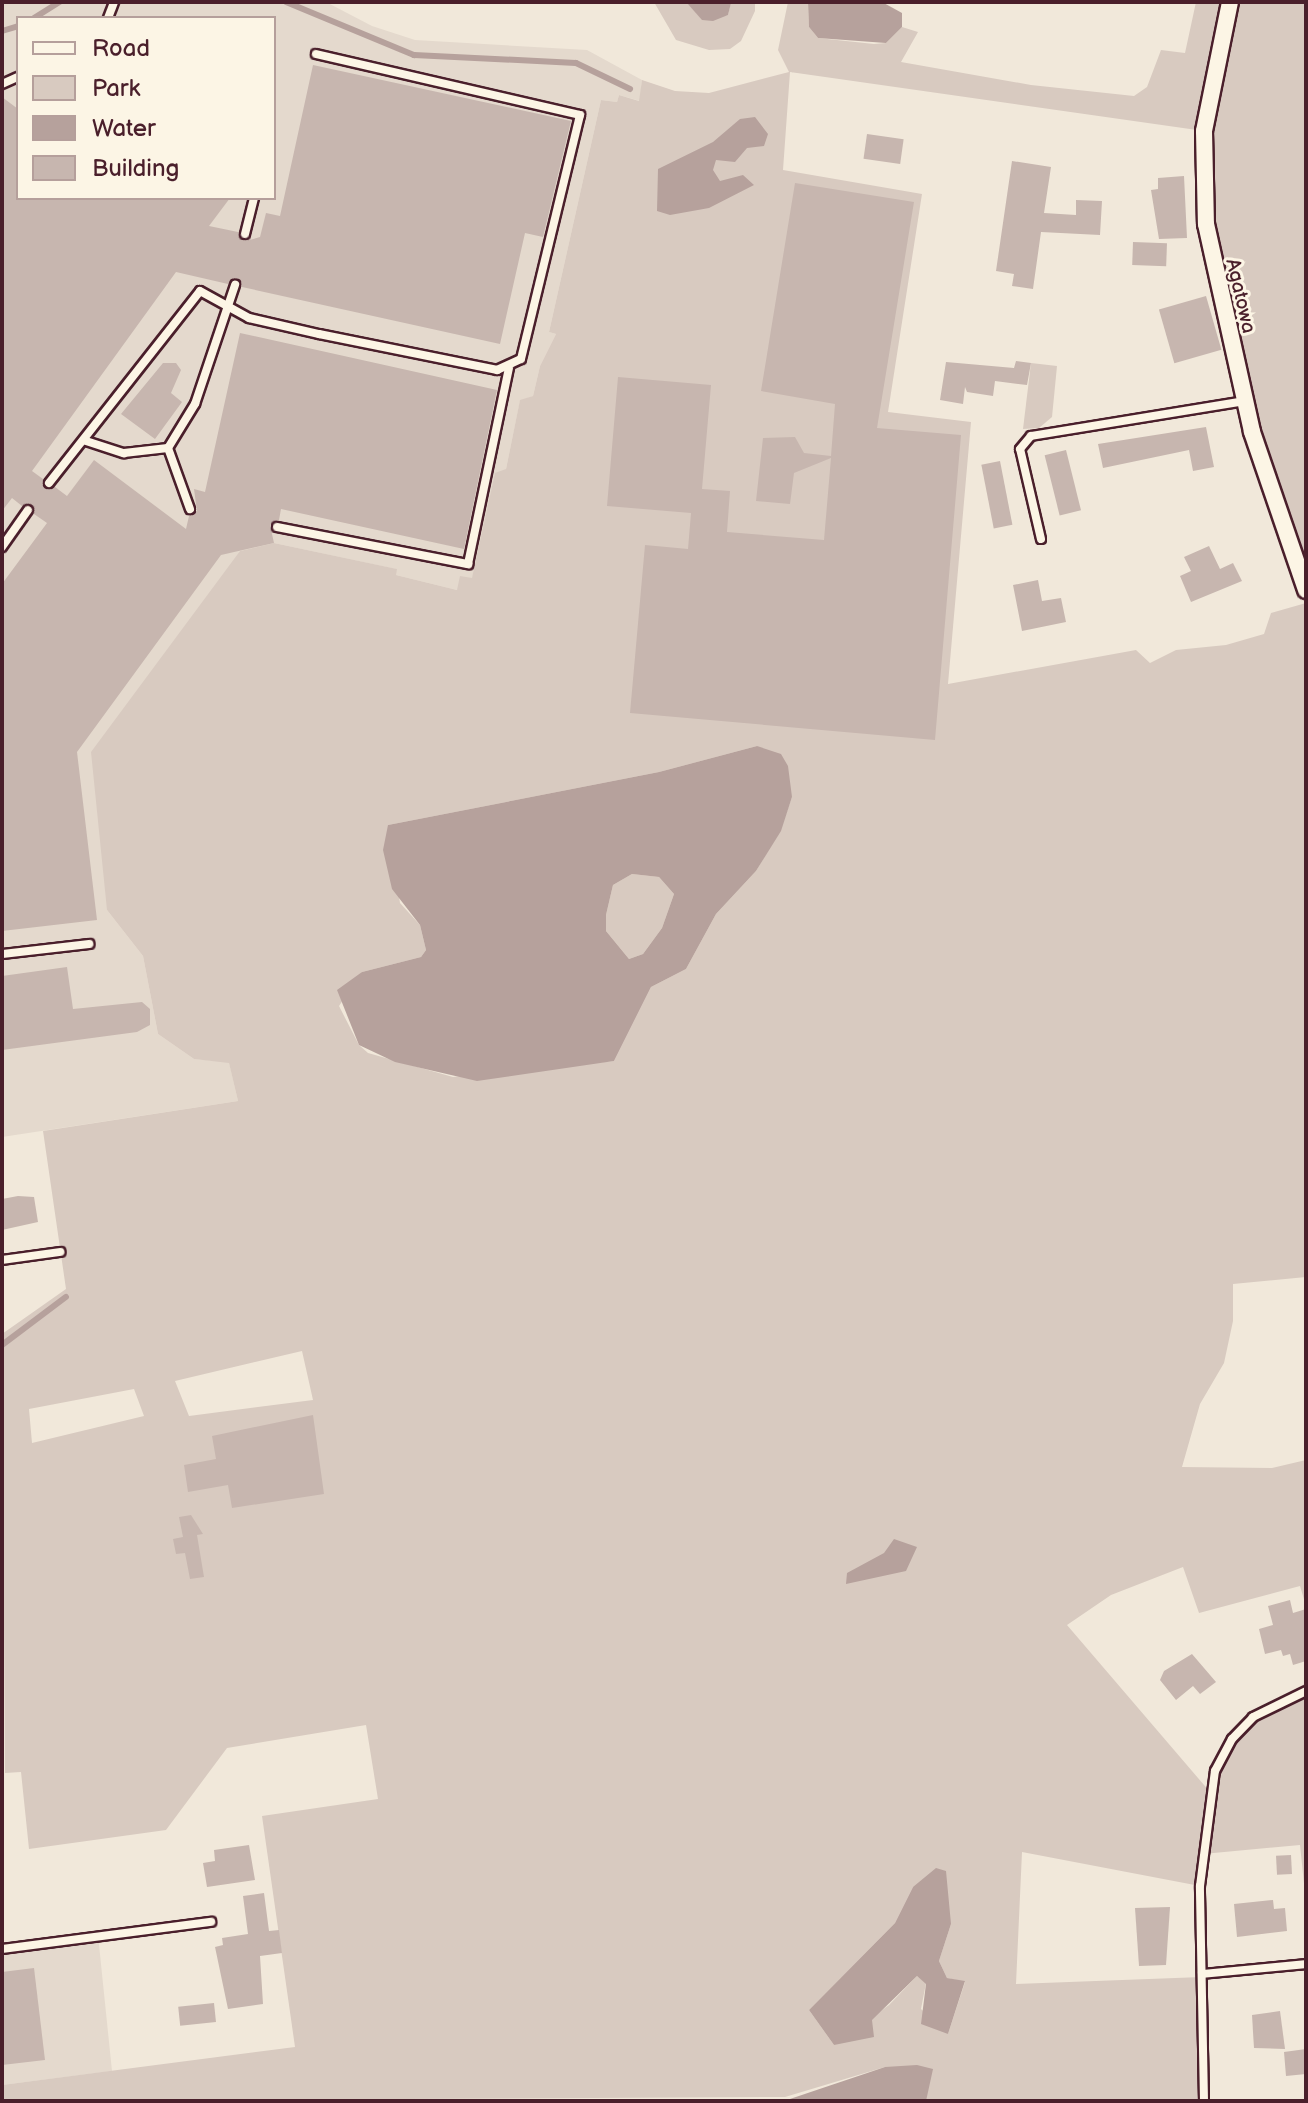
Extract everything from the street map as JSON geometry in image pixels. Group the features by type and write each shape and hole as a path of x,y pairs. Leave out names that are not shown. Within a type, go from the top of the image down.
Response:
{"street":[{"name":"Agatowa","path":"1230,2 1204,131 1203,177 1210,252 1244,401 1276,516 1306,590"}],"lane":[{"path":"49,483 86,441 194,293 208,292 249,318 497,370 509,368 521,359 528,344 580,115 316,54"},
{"path":"245,234 254,200"},
{"path":"168,448 195,404 231,306 235,285"},
{"path":"277,527 468,564 509,368"},
{"path":"1041,539 1020,449 1031,436 1244,401"},
{"path":"86,441 124,453 168,448"},
{"path":"168,448 190,509"},
{"path":"2,547 28,510"},
{"path":"2,954 89,944"},
{"path":"2,1260 60,1252"},
{"path":"1204,2101 1200,1886 1215,1771 1247,1722 1280,1700 1306,1691"},
{"path":"2,1949 211,1922"},
{"path":"1202,1974 1306,1964"}],"shaded area":[{"path":"2,2 326,2 372,26 415,40 587,50 642,80 640,101 619,95 617,102 601,100 549,332 556,334 540,366 533,396 520,401 506,469 472,579 457,590 396,575 396,569 274,543 240,551 107,910 143,956 158,1034 194,1059 229,1062 238,1101 2,1137"},
{"path":"98,1935 112,2071 2,2085 2,1949"}],"green space":[{"path":"654,2 686,2 703,20 728,15 731,2 755,2 755,11 741,41 730,49 709,50 676,40"},
{"path":"788,2 808,2 809,27 818,38 874,44 886,43 902,27 918,32 901,62 1031,85 1134,96 1147,87 1161,50 1185,53 1196,2 1306,2 1306,590 1215,277 1204,131 790,72 783,170 922,194 888,412 971,422 948,684 1136,650 1150,663 1176,650 1226,645 1264,634 1271,613 1306,603 1306,1277 1233,1284 1233,1321 1224,1363 1200,1404 1182,1467 1272,1468 1306,1460 1306,1606 1300,1586 1199,1613 1183,1567 1111,1595 1067,1625 1210,1792 1215,1771 1243,1727 1306,1691 1306,1903 1300,1845 1203,1854 1200,1886 1022,1852 1016,1984 1202,1977 1204,2101 926,2101 885,2067 785,2097 2,2101 2,2085 295,2047 262,1816 378,1799 366,1725 227,1748 166,1830 29,1849 21,1772 5,1773 2,1334 66,1289 43,1131 238,1101 229,1063 194,1059 158,1034 143,956 107,910 91,752 240,551 274,543 397,569 396,575 457,590 460,576 472,578 495,473 506,469 520,400 533,396 540,366 556,334 549,332 601,100 617,102 619,95 639,101 642,80 675,91 709,93 789,72 778,50","holes":["757,746 792,797 780,831 756,871 716,914 686,969 651,987 614,1061 453,1077 368,1053 359,1045 339,1006 362,972 421,957 426,950 420,925 400,903 388,825 659,772","302,1351 313,1400 189,1416 175,1381","134,1389 144,1416 32,1443 29,1409","913,1887 951,1924 939,1961 947,1978 965,1982 948,2034 921,2009 926,1983 917,1976 889,2005 834,2045 809,2010 895,1923"]},
{"path":"1031,363 1057,366 1052,417 1039,428 1023,429"},
{"path":"632,874 659,877 674,894 662,928 643,954 629,959 606,931 606,915 613,885"}],"water":[{"path":"686,2 731,3 728,15 713,21 702,20"},
{"path":"808,2 882,2 902,13 902,27 886,43 818,38 809,27"},
{"path":"755,117 768,134 764,146 747,148 735,162 716,160 713,170 720,181 743,175 754,185 709,208 670,215 657,211 658,169 713,142 740,119"},
{"path":"757,746 781,754 788,766 792,797 781,831 756,871 716,914 686,969 651,987 614,1061 477,1081 395,1062 359,1045 337,990 362,972 421,957 426,950 420,925 392,889 383,850 388,825 659,772","holes":["632,874 659,877 674,894 662,928 643,954 629,959 606,931 606,915 613,885"]},
{"path":"894,1539 917,1547 906,1571 846,1584 847,1573 884,1553"},
{"path":"936,1868 946,1871 951,1924 939,1961 947,1978 965,1981 948,2034 921,2024 926,1984 917,1976 872,2020 874,2037 834,2045 809,2010 895,1923 913,1887"},
{"path":"917,2065 933,2069 926,2101 784,2101 885,2067"}],"building":[{"path":"313,65 571,121 543,237 525,233 500,344 242,287 236,278 228,284 176,272 32,471 43,479 45,489 55,487 67,496 94,460 186,529 189,516 197,511 194,489 205,492 240,333 497,390 464,549 281,509 279,520 270,525 274,543 221,555 77,752 97,920 2,931 2,584 47,523 34,514 33,505 22,506 12,498 2,511 2,97 16,108 16,200 228,200 209,226 238,232 246,241 260,237 266,213 280,216"},
{"path":"867,134 904,139 900,164 864,159"},
{"path":"1012,161 1051,167 1044,213 1076,215 1076,200 1102,201 1100,235 1041,232 1033,289 1012,286 1014,274 996,271"},
{"path":"1184,176 1187,238 1159,239 1151,190 1158,189 1158,178"},
{"path":"795,183 914,202 877,428 961,435 935,740 630,713 645,545 688,549 691,513 607,506 618,377 711,385 702,489 730,491 727,532 824,540 831,458 794,473 790,504 756,501 763,438 795,437 804,453 831,456 835,404 761,391"},
{"path":"1133,242 1167,243 1166,266 1132,265"},
{"path":"1206,296 1221,350 1174,363 1159,310"},
{"path":"1016,361 1031,363 1027,385 995,381 993,396 967,392 965,387 963,404 940,400 946,362 1014,368"},
{"path":"163,363 176,363 181,370 171,393 182,402 155,439 121,414"},
{"path":"1206,427 1214,467 1193,471 1189,450 1103,468 1098,444"},
{"path":"1066,450 1081,510 1060,515 1045,455"},
{"path":"1000,461 1012,525 994,528 981,465"},
{"path":"1209,546 1220,569 1233,563 1242,581 1191,602 1180,576 1191,571 1184,557"},
{"path":"1038,580 1042,601 1061,598 1066,622 1022,631 1013,585"},
{"path":"67,967 73,1009 142,1002 150,1009 150,1025 137,1032 2,1050 2,976"},
{"path":"34,1197 38,1222 2,1230 2,1199"},
{"path":"313,1415 324,1494 232,1508 228,1485 188,1492 184,1465 216,1459 212,1436"},
{"path":"191,1515 203,1534 197,1535 204,1577 190,1579 185,1553 176,1554 173,1539 183,1537 179,1517"},
{"path":"1290,1600 1293,1613 1306,1609 1306,1661 1293,1665 1290,1654 1283,1656 1281,1650 1265,1654 1259,1629 1273,1625 1268,1606"},
{"path":"1192,1654 1216,1682 1200,1694 1193,1686 1176,1700 1160,1680 1164,1671"},
{"path":"249,1845 255,1880 207,1887 203,1863 215,1861 214,1850"},
{"path":"1291,1855 1292,1874 1277,1875 1276,1856"},
{"path":"264,1893 269,1931 279,1930 282,1953 260,1956 263,2004 228,2009 215,1947 223,1945 222,1938 248,1934 243,1896"},
{"path":"1273,1900 1274,1909 1285,1908 1287,1931 1237,1937 1234,1904"},
{"path":"1170,1907 1166,1965 1139,1966 1135,1908"},
{"path":"34,1968 45,2060 2,2065 2,1972"},
{"path":"214,2003 216,2022 180,2026 178,2007"},
{"path":"1280,2011 1285,2049 1254,2048 1252,2015"},
{"path":"1306,2049 1306,2074 1286,2076 1284,2052"}],"waterway":[{"path":"37,16 60,2"},
{"path":"286,2 414,55 576,63 630,89"},
{"path":"2,31 16,27"},
{"path":"2,1345 66,1297"}]}
